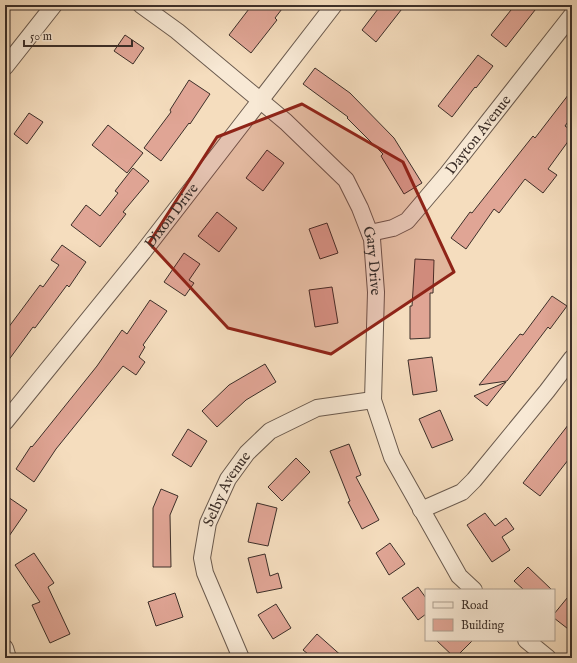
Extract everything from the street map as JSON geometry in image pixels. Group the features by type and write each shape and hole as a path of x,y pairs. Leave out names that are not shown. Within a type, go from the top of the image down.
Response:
{"street":[{"path":"5,67 54,5"},
{"name":"Gary Drive","path":"141,5 177,32 286,122 346,180 360,208 372,239 376,292 373,400 392,457 459,576 473,589"},
{"name":"Dixon Drive","path":"5,422 143,252 334,5"},
{"name":"Dayton Avenue","path":"370,234 393,228 407,221 572,15"},
{"path":"421,510 462,492 474,480 572,358"},
{"name":"Selby Avenue","path":"241,658 205,573 202,558 208,523 228,479 247,453 270,431 317,408 373,400"},
{"path":"527,641 548,658"},
{"path":"5,648 8,658"}],"highlighted area":[{"path":"302,104 403,162 454,272 331,354 228,328 149,243 217,137"}],"building":[{"path":"252,5 285,5 275,18 277,20 251,53 229,35"},
{"path":"381,5 405,5 376,42 362,30"},
{"path":"515,5 539,5 506,47 491,35"},
{"path":"125,35 144,48 133,64 114,51"},
{"path":"478,55 493,66 452,117 438,106"},
{"path":"315,68 350,93 394,138 422,183 404,194 381,156 383,154 347,118 348,117 303,84"},
{"path":"189,80 210,94 190,124 189,123 161,161 144,148 171,112 170,110"},
{"path":"572,90 572,116 565,126 572,131 572,136 548,169 557,175 543,193 525,179 499,213 494,209 466,249 451,238 470,212 472,213 533,136 535,138"},
{"path":"29,113 43,122 27,144 14,134"},
{"path":"108,125 143,153 127,173 92,145"},
{"path":"267,150 284,163 263,191 246,178"},
{"path":"133,168 149,181 123,212 126,214 100,247 71,225 86,205 100,216 118,193 115,191"},
{"path":"217,212 237,228 219,252 198,236"},
{"path":"327,223 338,253 320,259 309,229"},
{"path":"62,245 86,262 69,287 67,285 5,365 5,332 40,285 43,287 59,265 51,260"},
{"path":"184,253 200,264 189,280 194,283 185,296 164,282"},
{"path":"415,259 434,260 433,293 430,293 430,338 410,339 410,306 412,306"},
{"path":"332,287 338,323 315,327 309,290"},
{"path":"552,296 567,306 550,329 548,327 507,381 479,385 520,334 523,335"},
{"path":"150,300 167,311 143,345 145,347 139,357 145,362 136,375 123,366 56,449 34,482 16,469 31,446 32,447 97,366 122,330 127,334"},
{"path":"432,357 437,391 413,395 408,360"},
{"path":"265,364 276,382 246,400 217,427 202,411 229,385"},
{"path":"506,382 487,406 474,396"},
{"path":"440,410 453,440 432,448 419,419"},
{"path":"572,420 572,455 540,496 523,483"},
{"path":"188,429 207,441 191,467 172,455"},
{"path":"349,444 361,475 356,477 379,520 362,529 348,502 350,501 330,451"},
{"path":"296,458 310,472 282,501 268,487"},
{"path":"161,489 178,496 170,515 171,567 153,567 153,508"},
{"path":"5,495 27,510 5,542"},
{"path":"257,503 277,508 268,546 248,542"},
{"path":"485,513 495,526 506,518 514,529 502,537 510,550 492,562 467,525"},
{"path":"390,543 405,564 389,575 376,553"},
{"path":"34,553 54,583 48,587 70,634 50,643 32,605 40,602 15,565"},
{"path":"265,554 270,576 278,573 282,588 257,593 248,558"},
{"path":"528,567 551,589 523,589 514,581"},
{"path":"418,587 425,597 425,615 418,620 402,598"},
{"path":"572,592 572,632 555,619 555,613"},
{"path":"175,593 183,617 156,626 148,602"},
{"path":"276,604 291,628 273,639 258,615"},
{"path":"317,634 344,658 313,658 303,650"},
{"path":"437,641 472,641 455,658"}]}
